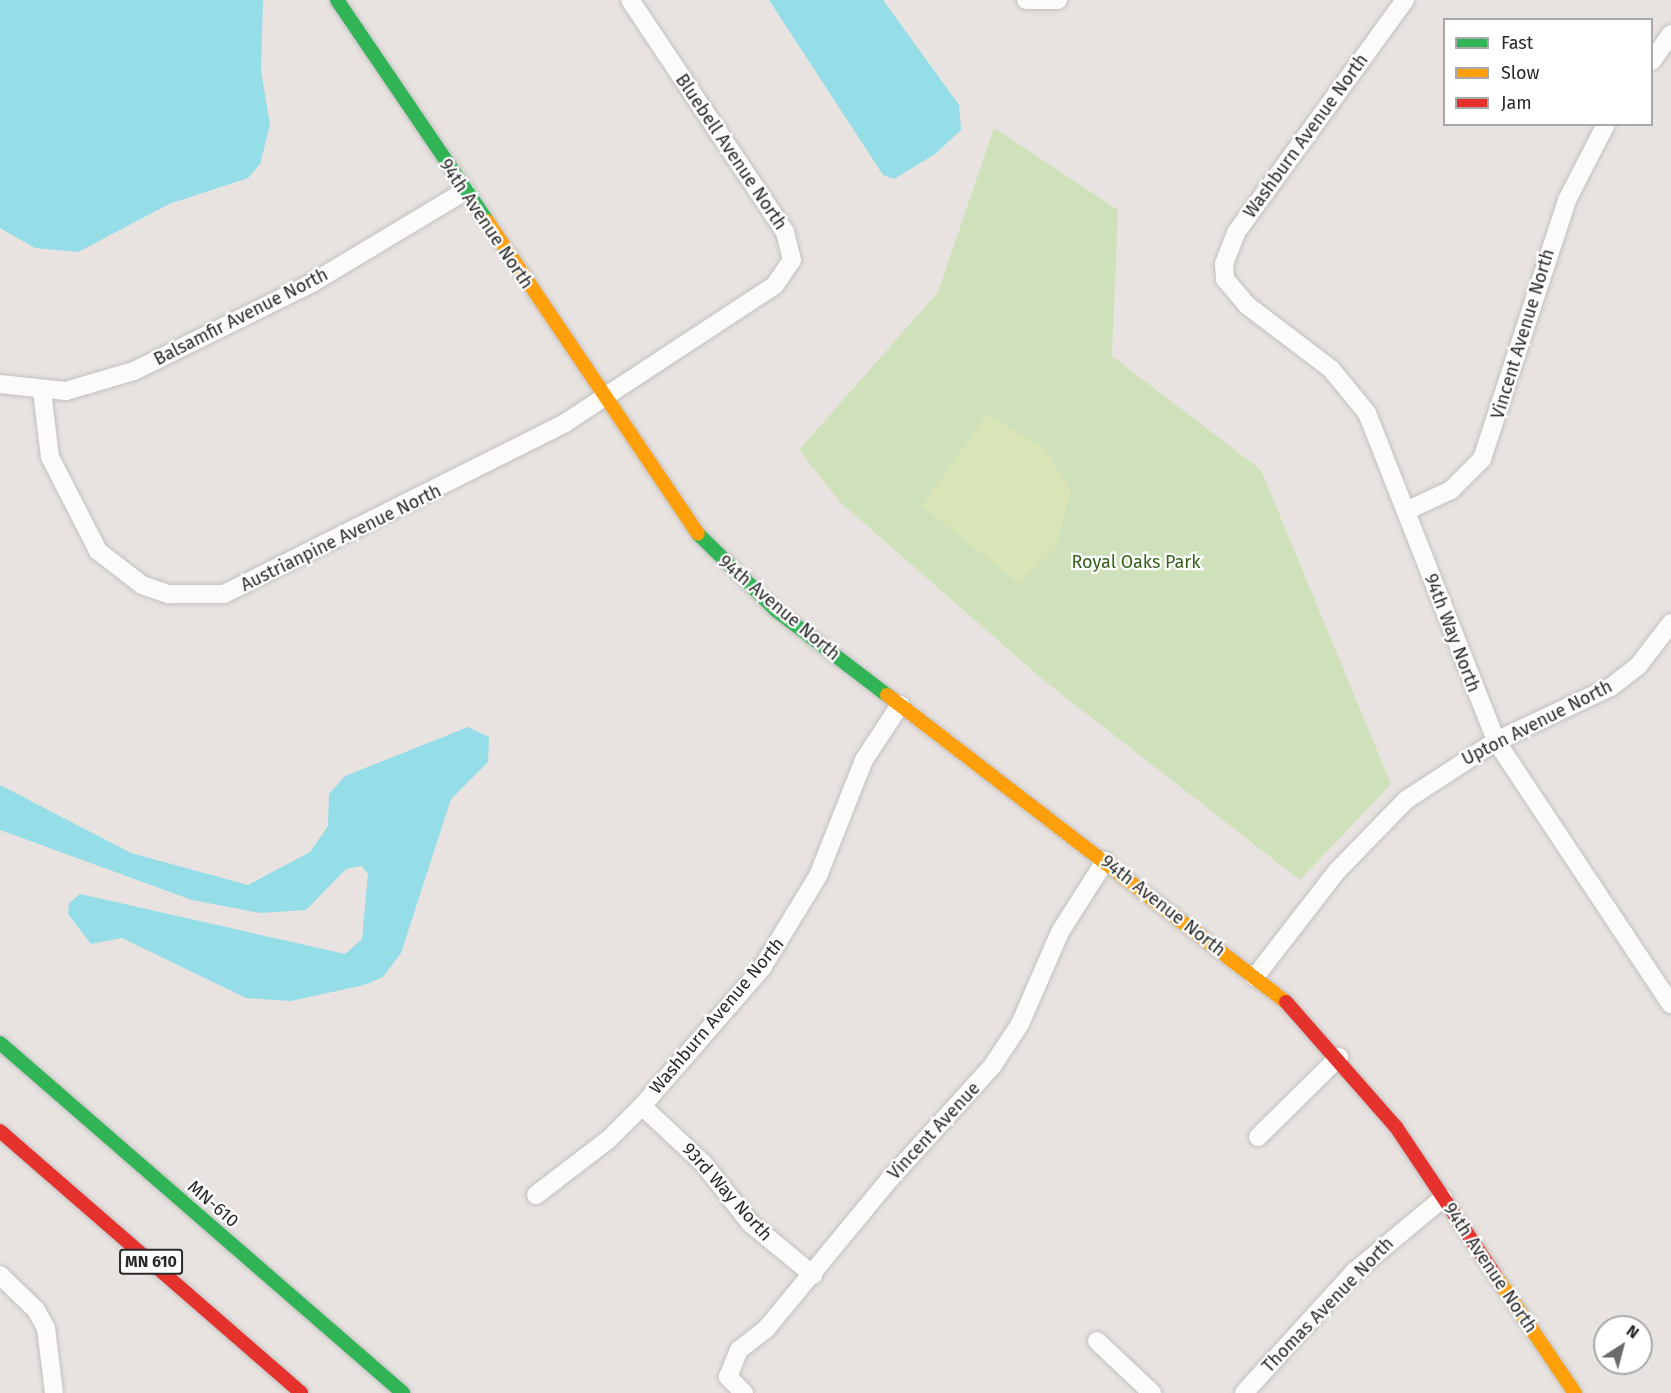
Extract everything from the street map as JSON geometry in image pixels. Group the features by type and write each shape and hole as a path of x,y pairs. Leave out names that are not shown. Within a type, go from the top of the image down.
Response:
{"main road":[{"name":"94th Avenue North","path":"337,0 681,512 733,575 1255,977 1339,1057 1443,1198 1575,1393"},
{"name":"MN-610","path":"0,1043 403,1393"},
{"name":"MN 610","path":"0,1131 301,1393"},
{"path":"244,1255 415,1393"}],"street":[{"name":"Bluebell Avenue North","path":"604,399 775,285 792,260 785,232 630,0"},
{"path":"1026,0 1058,0"},
{"name":"Washburn Avenue North","path":"1226,279 1225,256 1236,233 1405,0"},
{"path":"1653,60 1671,34"},
{"name":"Vincent Avenue North","path":"1406,511 1451,490 1482,459 1563,210 1605,126"},
{"name":"Balsamfir Avenue North","path":"0,384 42,392 101,384 134,371 312,283 465,191"},
{"name":"94th Way North","path":"1226,279 1248,306 1351,389 1379,439 1496,741 1671,1004"},
{"name":"Austrianpine Avenue North","path":"42,392 50,457 98,551 142,585 197,597 250,585 501,458 604,399"},
{"name":"Upton Avenue North","path":"1255,977 1369,833 1453,766 1496,741 1611,687 1638,666 1671,624"},
{"name":"Washburn Avenue North","path":"536,1195 609,1139 642,1106 762,968 792,924 818,876 864,760 900,705"},
{"name":"Vincent Avenue","path":"744,1393 728,1377 739,1350 813,1275 888,1180 993,1065 1020,1024 1060,932 1105,861"},
{"path":"1258,1137 1339,1057"},
{"name":"93rd Way North","path":"642,1106 703,1162 750,1223 813,1275"},
{"name":"Thomas Avenue North","path":"1244,1393 1354,1272 1443,1198"},
{"path":"0,1275 36,1310 46,1329 54,1393"},
{"path":"1097,1341 1152,1393"}],"green space":[{"name":"Royal Oaks Park","path":"994,128 1118,210 1112,356 1261,470 1391,784 1300,880 1047,683 840,502 799,450 938,292"},
{"path":"987,414 1044,449 1071,491 1055,549 1019,583 922,506"}],"water":[{"path":"0,0 263,0 261,71 270,125 260,164 248,178 169,204 78,252 35,248 0,228"},
{"path":"769,0 883,0 959,105 961,130 935,154 894,179 883,175"},
{"path":"468,727 489,737 488,762 451,799 401,953 383,977 364,985 291,1001 246,998 122,938 91,944 68,914 69,903 80,894 345,954 362,939 368,874 362,866 346,869 306,910 260,913 192,900 0,830 0,785 131,853 248,885 310,852 328,826 329,794 345,776"}],"traffic: fast":[{"path":"337,0 487,221"},
{"path":"698,534 777,611 887,695"},
{"path":"0,1043 403,1393"}],"traffic: slow":[{"path":"487,221 698,534"},
{"path":"887,695 1286,1002"},
{"path":"1495,1275 1575,1393"}],"traffic: jam":[{"path":"1286,1002 1396,1127 1495,1275"},
{"path":"0,1131 301,1393"}]}
